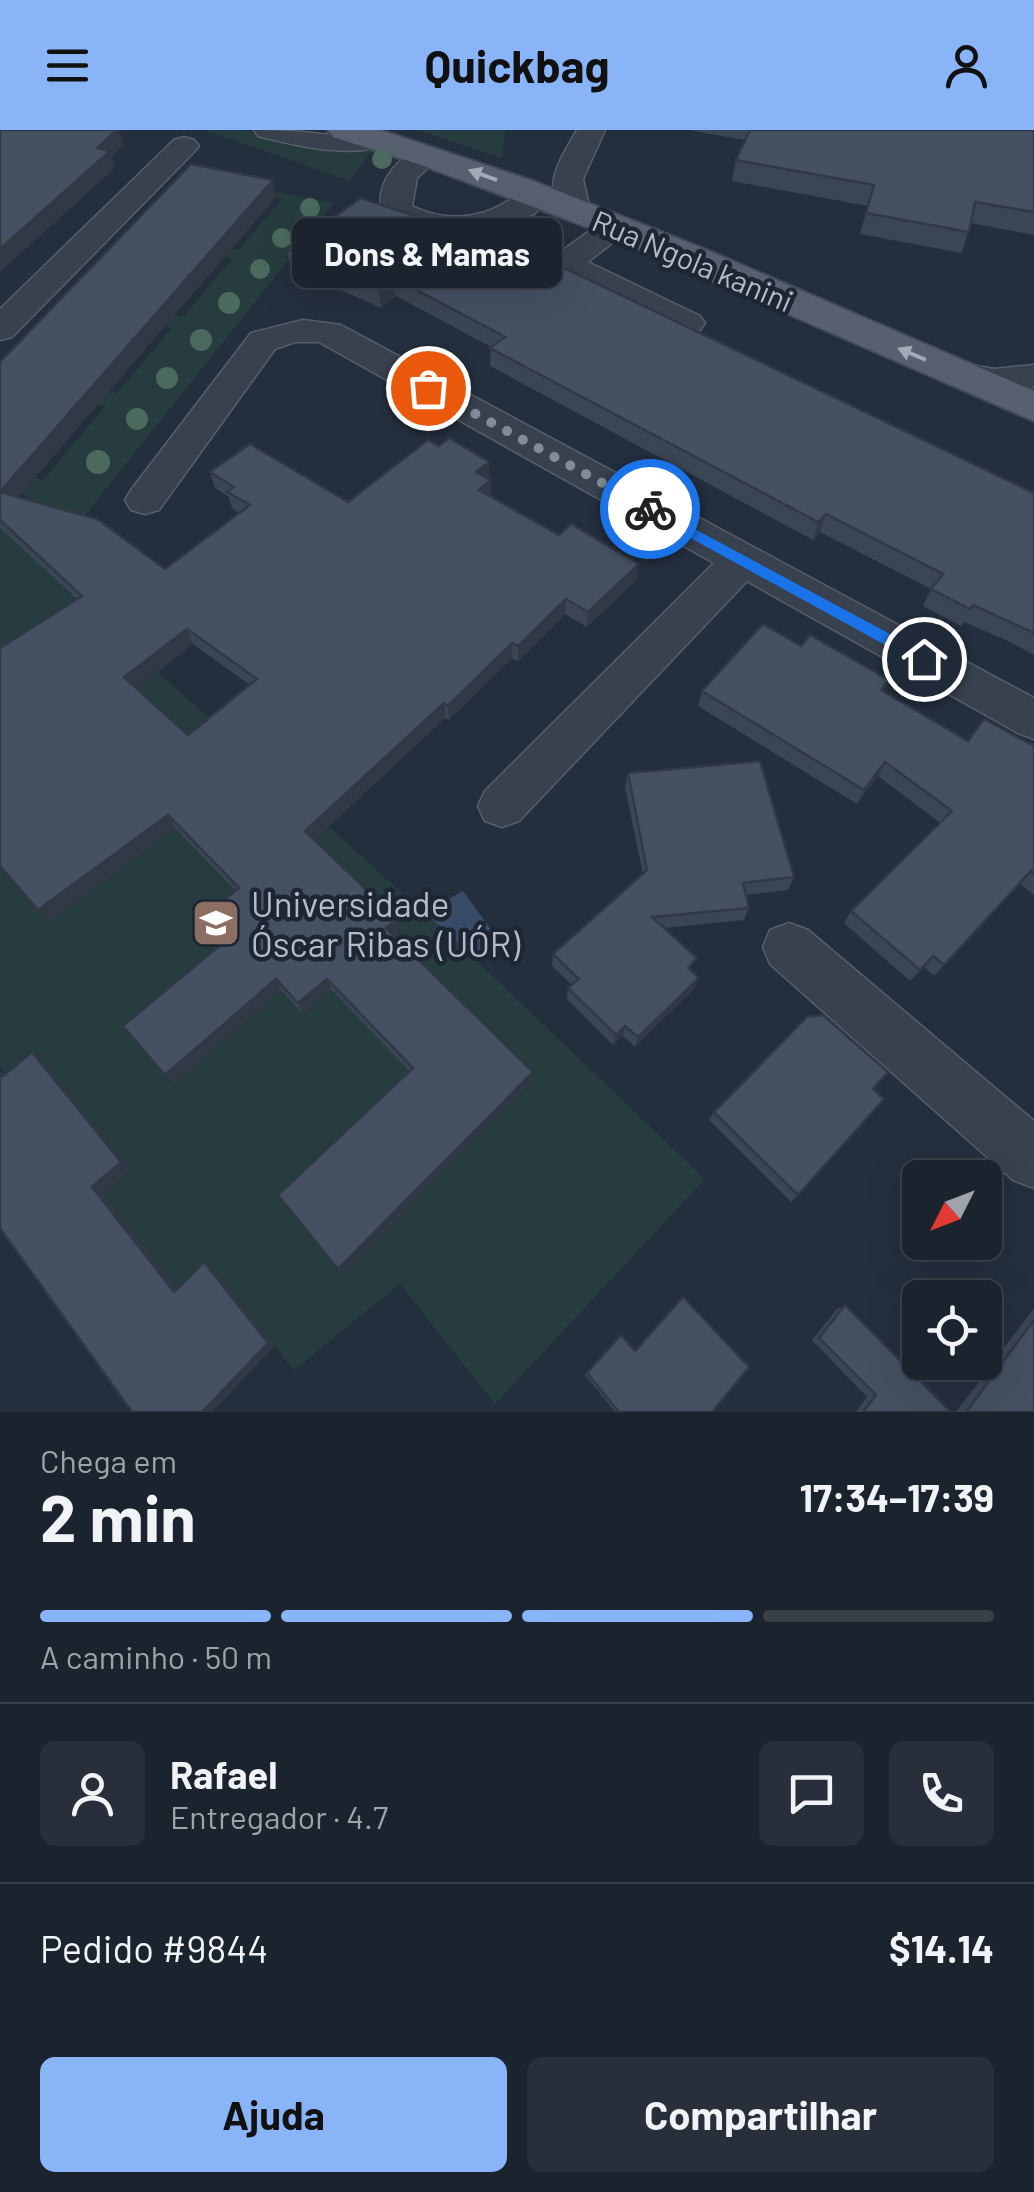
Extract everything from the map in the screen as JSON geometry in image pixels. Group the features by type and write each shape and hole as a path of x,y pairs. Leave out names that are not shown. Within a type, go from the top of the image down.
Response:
{"main road":[{"name":"Rua Ngola kanini","path":"361,135 536,194 1034,407"}],"lane":[{"path":"268,130 322,143 361,135"},
{"path":"574,210 565,196 566,178 592,130"},
{"path":"0,330 184,146"},
{"path":"426,155 408,167 400,180 398,211 424,224 444,228 480,223 523,207 536,194"},
{"path":"480,223 688,323"},
{"path":"566,264 616,227"},
{"path":"146,500 263,341 285,330 306,328 329,334 1034,720"},
{"path":"955,373 1002,382 1034,376"},
{"path":"502,806 742,560"},
{"path":"790,947 1034,1158"}],"green space":[{"path":"205,130 245,130 288,146 314,150 372,150 350,181"},
{"path":"418,130 505,130 502,158"},
{"name":"Universidade Óscar Ribas (UÓR)","path":"196,176 334,203 43,568 476,960 705,1179 495,1404 400,1284 294,1370 213,1268 183,1296 103,1194 131,1169 44,1063 15,1085 0,1066 0,530 29,496 0,488 0,469 43,480 106,406 2,380 65,381 117,393 172,328 73,305 134,306 183,317 232,259 137,239 192,240 239,250 282,199 192,180"}],"water":[{"path":"463,891 500,942 476,960 424,912"}],"building":[{"path":"0,130 117,130 97,148 110,151 0,249"},
{"path":"750,130 1034,130 1034,212 975,202 969,232 866,213 874,185 736,160"},
{"path":"191,164 273,180 0,492 0,362"},
{"path":"361,198 475,236 485,230 1034,493 1034,633 973,605 970,609 931,589 943,574 826,514 818,522 490,348 505,337 394,278 379,290 287,250"},
{"path":"449,438 489,462 476,472 491,480 479,490 559,535 571,524 639,564 588,612 566,599 518,646 512,643 448,706 444,703 305,831 397,919 386,928 533,1072 338,1269 278,1195 413,1068 327,979 298,1003 276,979 165,1075 123,1026 234,934 211,910 239,888 168,815 38,910 0,866 0,648 82,596 0,520 0,492 97,519 165,569 250,505 227,492 234,487 210,472 250,444 348,502 428,440 439,446","holes":["187,629 257,679 188,735 124,677"]},
{"path":"763,624 801,646 810,635 889,680 881,690 968,741 984,719 1034,746 1034,873 1031,871 944,965 933,956 920,970 851,911 952,811 885,762 864,790 702,691"},
{"path":"760,761 794,877 743,883 749,908 652,917 697,958 688,968 699,978 638,1037 625,1026 616,1035 568,988 579,979 553,954 647,870 628,773"},
{"path":"823,1015 888,1072 873,1089 884,1099 798,1195 714,1112 807,1017"},
{"path":"32,1052 121,1162 92,1187 174,1292 204,1262 268,1343 202,1412 132,1412 0,1228 0,1072 3,1076"},
{"path":"683,1297 749,1367 712,1412 619,1412 587,1373 621,1335 635,1351"},
{"path":"845,1305 902,1363 902,1380 919,1380 951,1412 863,1412 876,1395 819,1338"},
{"path":"1034,1320 1034,1412 966,1412 990,1380 1002,1380 1002,1363"}],"way so far":[{"path":"428,388 650,509"}],"place":[{"name":"Dons & Mamas","path":"428,388"},
{"name":"Universidade Óscar Ribas (UÓR)","path":"216,923"}],"route":[{"path":"650,509 924,659"}]}
